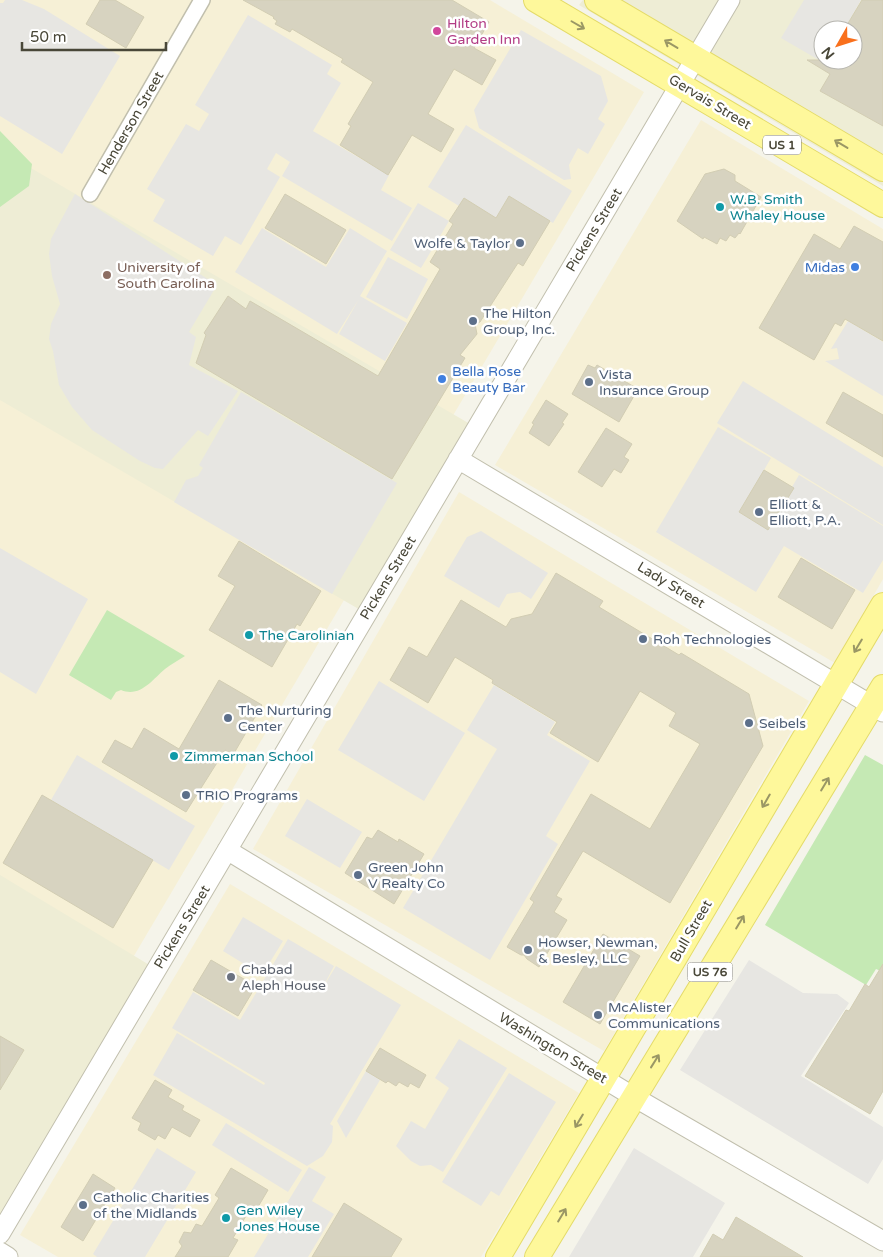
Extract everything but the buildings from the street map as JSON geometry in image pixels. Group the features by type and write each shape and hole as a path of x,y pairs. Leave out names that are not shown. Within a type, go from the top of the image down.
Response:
{"main road":[{"name":"Gervais Street","path":"536,0 883,205"},
{"path":"597,0 883,169"},
{"name":"Bull Street","path":"498,1257 883,605"},
{"name":"US 76","path":"537,1257 880,701"}],"street":[{"name":"Henderson Street","path":"90,194 202,0"},
{"name":"Pickens Street","path":"0,1234 730,0"},
{"name":"Lady Street","path":"458,459 836,683 880,701"},
{"name":"Washington Street","path":"227,850 634,1097 883,1241"},
{"path":"0,1252 8,1257"}],"shaded area":[{"path":"0,0 490,0 644,92 128,966 0,890"},
{"path":"5,0 22,0 44,9 120,56 62,154 0,116 0,3 3,3"},
{"path":"583,0 883,0 883,186 579,5"},
{"path":"804,0 861,0 850,20 813,20 813,57 781,38"},
{"path":"248,15 332,65 327,74 341,83 313,131 389,175 381,190 412,208 392,241 282,176 290,162 276,153 267,169 280,177 241,245 225,236 213,256 153,221 165,200 147,189 186,124 199,131 209,114 195,105"},
{"path":"521,30 601,76 608,101 598,119 605,124 588,154 578,148 569,165 571,179 564,180 479,128 474,110"},
{"path":"701,120 883,229 883,579 835,663 495,465"},
{"path":"466,125 572,191 553,223 510,197 500,221 464,198 459,206 428,187"},
{"name":"University of South Carolina","path":"0,150 470,424 362,611 0,400"},
{"path":"75,194 217,285 189,332 196,337 189,365 238,391 208,436 198,430 163,469 155,468 140,461 92,430 72,407 59,385 49,339 51,324 60,304 52,276 49,254 51,239"},
{"path":"418,203 449,221 421,268 390,250"},
{"path":"262,228 326,267 350,228 387,251 360,296 407,323 385,361 339,334 359,299 337,334 235,272"},
{"path":"388,257 428,279 407,319 366,297"},
{"path":"848,321 883,342 883,396 825,361 839,359 837,348 831,349"},
{"path":"743,381 883,467 883,525 717,423"},
{"path":"241,392 397,483 332,594 174,502 186,480 198,476 203,468 199,465"},
{"path":"718,427 771,458 740,511 768,528 799,475 883,526 883,560 863,593 784,546 756,592 656,532"},
{"path":"459,492 809,701 604,1051 253,849"},
{"path":"481,531 548,573 531,599 520,592 507,594 499,608 444,576 467,537"},
{"path":"0,548 88,599 36,694 0,672"},
{"path":"379,681 465,733 424,801 338,750"},
{"path":"494,685 555,722 547,735 590,761 546,836 558,844 490,960 403,908 497,749 467,730"},
{"path":"77,755 195,826 169,870 51,800"},
{"path":"307,799 362,832 340,868 285,836"},
{"path":"0,875 161,972 0,1240"},
{"path":"230,884 579,1093 481,1257 58,1257 20,1235"},
{"path":"243,917 283,941 262,975 223,951"},
{"path":"288,939 334,966 322,989 336,966 401,1005 330,1124 333,1126 332,1142 323,1156 307,1166 153,1075 177,1033 264,1085 265,1083 172,1028 193,992 240,1020"},
{"path":"749,960 803,993 837,994 849,1003 801,1076 883,1127 883,1159 868,1184 680,1070"},
{"path":"459,1039 507,1068 443,1172 431,1165 420,1166 411,1161 396,1146 411,1121 425,1129 449,1088 435,1078"},
{"path":"366,1071 380,1080 346,1138 337,1121"},
{"path":"509,1073 556,1102 499,1196 491,1191 481,1206 442,1182"},
{"path":"226,1123 302,1170 288,1192 212,1145"},
{"path":"157,1148 196,1172 145,1257 97,1257 93,1254"},
{"path":"634,1148 725,1203 693,1257 569,1257"},
{"path":"309,1167 326,1177 312,1201 334,1214 308,1257 254,1257"}],"green space":[{"path":"0,131 32,164 29,186 0,207"},
{"path":"107,610 185,656 167,667 140,690 128,692 121,690 116,692 111,700 69,675"},
{"path":"865,755 883,765 883,972 876,969 866,985 765,925"}],"place":[{"name":"Hilton Garden Inn","path":"437,31"},
{"name":"W.B. Smith Whaley House","path":"720,207"},
{"name":"Wolfe & Taylor","path":"520,243"},
{"name":"Midas","path":"855,267"},
{"name":"University of South Carolina","path":"107,275"},
{"name":"The Hilton Group, Inc.","path":"473,321"},
{"name":"Bella Rose Beauty Bar","path":"442,379"},
{"name":"Vista Insurance Group","path":"589,382"},
{"name":"Elliott & Elliott, P.A.","path":"759,512"},
{"name":"The Carolinian","path":"249,635"},
{"name":"Roh Technologies","path":"643,639"},
{"name":"The Nurturing Center","path":"228,718"},
{"name":"Seibels","path":"749,723"},
{"name":"Zimmerman School","path":"174,756"},
{"name":"TRIO Programs","path":"186,795"},
{"name":"Green John V Realty Co","path":"358,875"},
{"name":"Howser, Newman, & Besley, LLC","path":"528,950"},
{"name":"Chabad Aleph House","path":"231,977"},
{"name":"McAlister Communications","path":"598,1015"},
{"name":"Catholic Charities of the Midlands","path":"83,1205"},
{"name":"Gen Wiley Jones House","path":"226,1218"}]}
